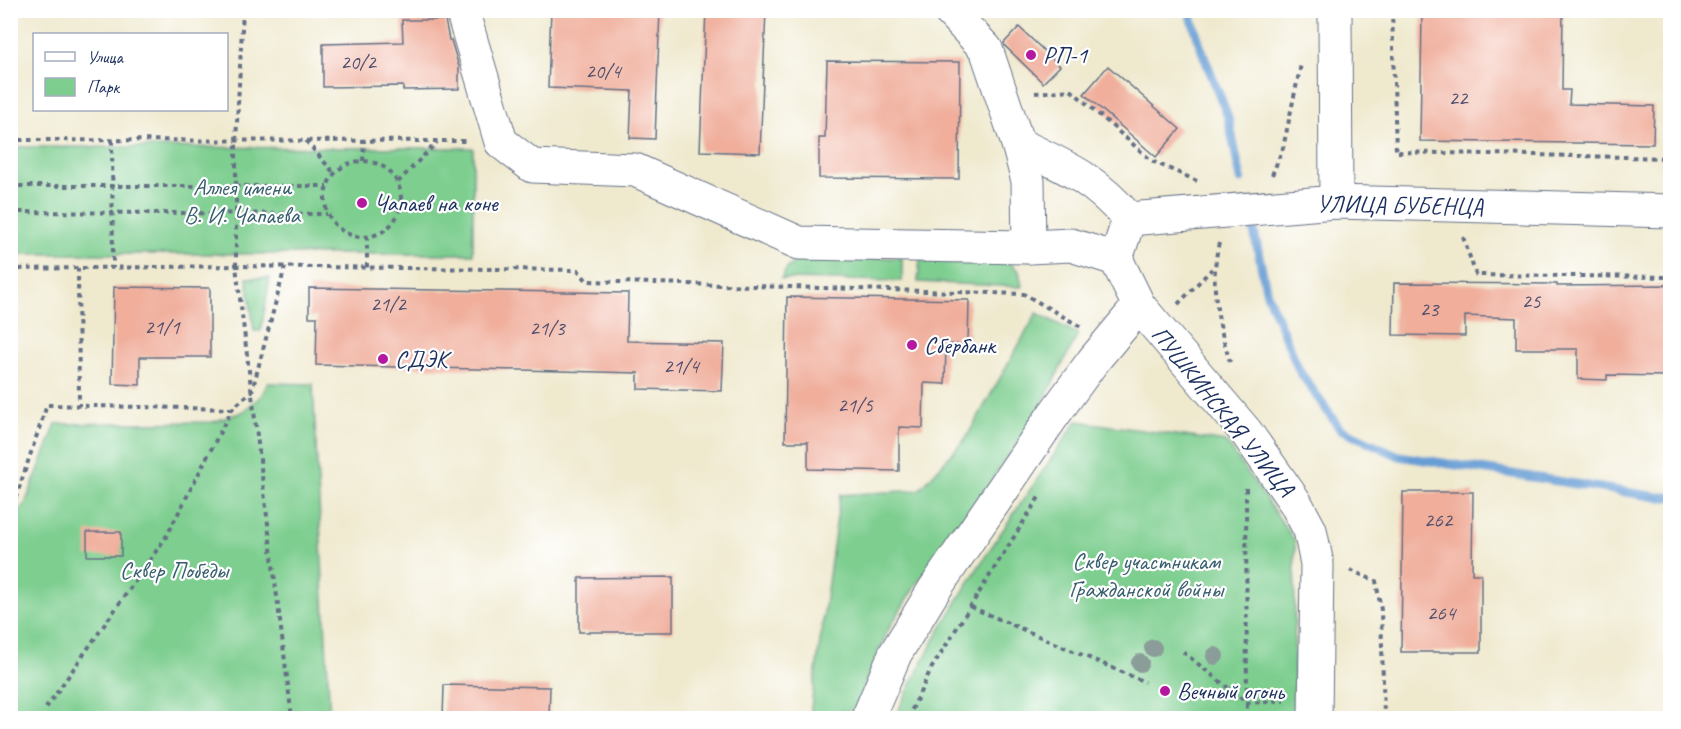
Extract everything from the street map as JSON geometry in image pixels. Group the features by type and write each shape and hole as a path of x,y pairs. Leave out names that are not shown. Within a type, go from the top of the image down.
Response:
{"street":[{"path":"462,10 501,142 532,166 635,170 799,243 1029,247 1071,245 1116,259 1129,219 1107,194 1080,174 1018,144"},
{"path":"949,10 986,49"},
{"path":"977,10 986,49 1028,181 1029,247"},
{"path":"1335,10 1336,202"},
{"name":"УЛИЦА БУБЕНЦА","path":"1129,219 1336,202 1671,211"},
{"name":"ПУШКИНСКАЯ УЛИЦА","path":"1116,259 1139,306 1246,432 1295,502 1310,530 1317,564 1315,709"},
{"path":"868,718 895,654 934,590 1052,417 1139,306"}],"path":[{"path":"243,10 237,141 236,266 292,718"},
{"path":"1392,10 1396,152 1671,158"},
{"path":"1267,185 1283,148 1302,60"},
{"path":"1002,96 1071,90 1152,161 1173,168 1202,186"},
{"path":"10,140 501,142"},
{"path":"112,140 113,268"},
{"path":"306,141 334,173"},
{"path":"363,161 364,141"},
{"path":"398,182 438,141"},
{"path":"363,161 375,163 387,170 398,182 400,206 395,219 387,228 367,236 352,236 342,231 327,214 324,200 327,186 334,173 346,165 363,161"},
{"path":"10,186 327,186"},
{"path":"10,212 327,214"},
{"path":"367,236 367,268"},
{"path":"10,269 236,266 578,270 587,281 1024,294 1108,343"},
{"path":"46,708 166,537 232,409 252,391 285,267"},
{"path":"78,268 80,406"},
{"path":"1171,311 1213,269"},
{"path":"1476,275 1671,276"},
{"path":"10,515 47,405 232,409"},
{"path":"1246,481 1247,718"},
{"path":"908,718 932,669 1046,486"},
{"path":"972,607 1145,682"},
{"path":"1183,652 1247,703 1315,709"}],"green space":[{"name":"Аллея имени В. И. Чапаева","path":"11,147 473,148 473,254 11,254"},
{"path":"802,257 902,258 902,281 781,279 787,268"},
{"path":"920,257 1007,261 1019,271 1022,287 918,282"},
{"path":"247,278 270,278 261,331 254,331"},
{"path":"1037,313 1078,334 1036,415 950,541 917,583 888,630 854,710 810,715 840,495 919,490 966,438"},
{"name":"Сквер Победы","path":"268,383 313,384 330,718 11,718 10,520 25,504 56,424 213,422 242,412 261,396"},
{"name":"Сквер участникам Гражданской войны","path":"1077,421 1226,442 1295,541 1294,718 895,718 934,640 956,603 1003,529"}],"building":[{"path":"551,10 660,10 655,139 630,138 632,91 548,88"},
{"path":"706,10 766,10 760,153 700,151"},
{"path":"1529,10 1563,10 1562,90 1570,90 1569,104 1654,106 1653,144 1420,141 1422,13 1529,13"},
{"path":"402,20 445,20 449,40 451,40 459,67 459,89 403,90 403,86 323,87 323,44 403,42"},
{"name":"РП-1","path":"1019,27 1060,66 1043,83 1005,46 1004,43"},
{"path":"827,61 960,62 959,179 819,178 819,138 825,138"},
{"path":"1108,66 1180,129 1156,157 1084,94"},
{"path":"1394,283 1557,284 1557,286 1668,285 1667,376 1607,375 1607,380 1578,379 1578,349 1516,349 1516,318 1465,316 1465,336 1393,335"},
{"path":"114,287 210,288 210,357 140,357 140,385 112,384"},
{"path":"309,288 628,293 627,341 724,343 722,391 638,389 638,373 316,365 317,317 309,317"},
{"path":"787,297 969,300 968,345 946,344 945,384 924,383 923,428 899,427 899,471 808,469 808,442 785,442"},
{"path":"1403,492 1473,492 1472,574 1481,574 1481,652 1401,652"},
{"path":"87,532 121,532 121,556 87,556"},
{"path":"673,577 673,632 579,632 579,578"},
{"path":"444,685 550,687 549,718 443,718"}],"waterway":[{"path":"1189,10 1202,51 1228,117 1241,179"},
{"path":"1254,231 1267,294 1300,372 1340,429 1399,456 1670,497"}],"place":[{"name":"РП-1","path":"1031,55"},
{"name":"Чапаев на коне","path":"362,203"},
{"name":"Сбербанк","path":"912,345"},
{"name":"СДЭК","path":"383,359"},
{"name":"Вечный огонь","path":"1165,691"}]}
